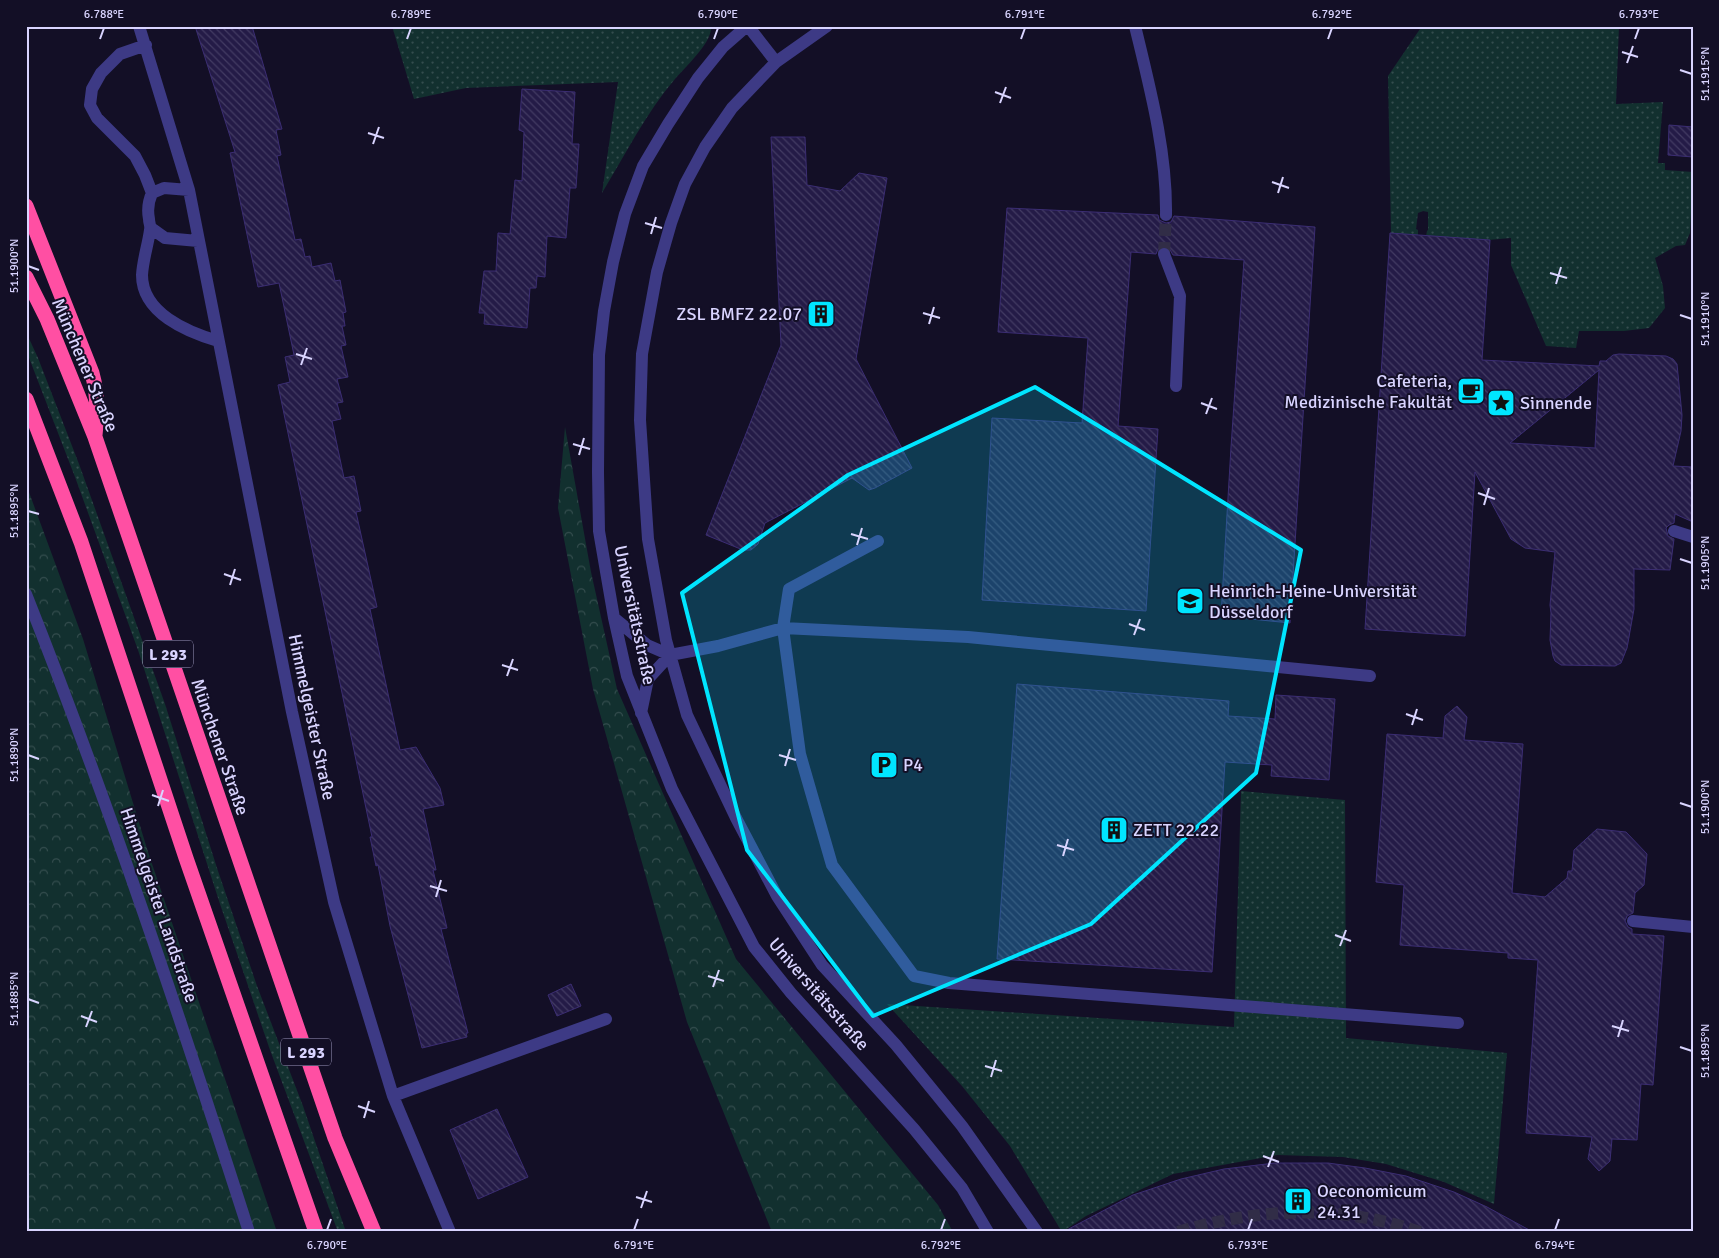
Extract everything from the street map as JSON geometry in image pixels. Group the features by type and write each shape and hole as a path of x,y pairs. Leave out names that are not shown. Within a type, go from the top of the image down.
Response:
{"highway":[{"path":"26,206 92,373 98,412 95,437"},
{"name":"Münchener Straße","path":"26,277 47,319 95,437 335,1138 374,1232"},
{"name":"L 293","path":"26,399 81,542 186,858 316,1232"}],"street":[{"name":"Himmelgeister Straße","path":"139,26 189,190 292,712 334,902 393,1096 450,1232"},
{"name":"Universitätsstraße","path":"776,62 748,26 723,47 698,78 643,166 625,214 613,262 599,355 599,531 614,618 628,676 641,714 672,789 754,947 792,993 914,1129 956,1180 988,1232"},
{"name":"Universitätsstraße","path":"827,26 776,62 732,108 705,147 685,184 671,223 657,272 642,354 640,420 648,539 670,655 687,715 736,818 777,896 822,965 896,1046 956,1119 1037,1232"},
{"path":"1135,26 1154,106 1167,186 1166,215"},
{"path":"146,45 120,54 101,73 92,89 90,105 97,118 135,156 152,193"},
{"path":"189,190 164,188 152,193 147,202 151,228 145,249 142,276 144,291 152,303 165,316 192,333 218,341"},
{"path":"151,228 165,238 198,241"},
{"path":"1164,254 1180,296 1176,386"},
{"path":"1674,531 1693,537"},
{"path":"878,541 789,589 782,628 800,754 832,865 914,976 949,984 1458,1023"},
{"name":"Himmelgeister Landstraße","path":"26,594 76,721 187,1040 250,1232"},
{"path":"614,618 647,645 670,655 718,646 782,628 968,637 1370,676"},
{"path":"641,714 648,679 670,655"},
{"path":"1633,921 1693,927"},
{"path":"393,1096 606,1019"}],"highlighted area":[{"path":"1035,387 1301,550 1256,773 1091,924 873,1016 747,850 682,593 848,475"}],"green space":[{"path":"392,26 711,26 708,39 703,47 664,92 636,134 602,193 618,82 466,88 414,99"},
{"path":"1422,26 1619,26 1616,104 1663,102 1658,163 1665,163 1665,170 1693,172 1690,233 1685,245 1676,246 1655,258 1663,286 1665,308 1649,328 1624,331 1579,331 1576,348 1546,346 1511,265 1511,238 1488,240 1426,236 1428,212 1423,211 1418,213 1416,229 1418,230 1418,235 1391,233 1388,76"},
{"path":"26,332 79,464 165,704 257,986 303,1106 346,1232 338,1232 270,1050 220,904 138,650 26,350"},
{"path":"565,427 591,572 617,689 736,959 938,1205 953,1232 772,1232 687,1022 593,689 558,508"},
{"path":"26,484 83,639 148,852 277,1232 26,1232"},
{"path":"1241,791 1345,800 1346,1038 1507,1053 1494,1204 1444,1182 1386,1164 1343,1157 1277,1155 1173,1174 1086,1216 1062,1232 1010,1146 962,1086 887,1004 1234,1027"}],"building":[{"path":"195,26 252,26 282,129 276,130 281,155 277,156 295,240 301,239 305,257 310,256 312,267 331,263 335,281 340,280 346,312 343,313 345,326 342,326 346,345 341,346 348,377 337,379 343,402 337,403 341,419 332,421 344,478 354,476 361,511 356,512 377,607 370,609 400,750 416,747 440,788 444,805 423,809 436,870 433,870 447,928 441,929 468,1033 466,1033 467,1037 422,1048 390,926 378,865 376,866 370,837 372,837 278,385 290,382 285,357 294,355 279,283 258,287 230,153 235,152"},
{"path":"522,89 575,92 572,144 579,144 576,188 570,188 566,238 547,236 545,277 537,276 536,288 530,288 527,328 484,324 485,313 479,313 484,271 496,271 498,233 510,234 515,180 522,181 524,132 519,130"},
{"path":"1669,125 1693,127 1693,157 1668,155"},
{"name":"ZSL BMFZ 22.07","path":"771,137 805,137 807,185 840,191 859,173 887,178 856,359 912,468 869,490 852,478 765,523 758,544 751,550 743,550 706,535 781,345"},
{"path":"1007,208 1158,215 1159,220 1166,223 1171,222 1174,216 1315,227 1290,623 1221,616 1244,260 1173,255 1169,248 1165,246 1158,249 1156,254 1131,252 1118,426 1158,429 1146,611 982,600 992,418 1082,423 1088,338 998,332"},
{"path":"1390,233 1490,240 1482,360 1599,366 1600,361 1606,361 1613,355 1619,354 1666,356 1673,359 1677,364 1682,415 1681,431 1673,466 1693,467 1693,522 1675,514 1674,523 1666,528 1668,536 1674,539 1670,570 1634,569 1634,609 1627,648 1621,663 1615,666 1561,665 1555,661 1550,640 1550,605 1555,552 1525,548 1511,539 1475,472 1465,636 1365,629","holes":["1599,370 1595,448 1510,443"]},
{"name":"ZETT 22.22","path":"1017,684 1229,701 1228,716 1275,719 1276,695 1335,699 1329,780 1271,776 1272,765 1225,762 1212,972 997,959"},
{"path":"1457,706 1467,717 1464,740 1523,744 1512,893 1545,897 1567,878 1568,871 1572,871 1574,850 1597,829 1626,832 1647,854 1644,885 1635,893 1633,913 1627,916 1625,921 1628,927 1632,929 1632,934 1664,936 1653,1085 1641,1084 1637,1140 1612,1139 1610,1161 1599,1171 1588,1159 1592,1137 1526,1133 1538,960 1508,958 1508,953 1400,945 1404,885 1376,882 1387,734 1443,738 1445,716"},
{"path":"571,984 581,1006 557,1016 548,995"},
{"path":"497,1109 528,1177 478,1199 450,1130"},
{"name":"Oeconomicum 24.31","path":"1275,1163 1328,1163 1406,1176 1454,1192 1487,1207 1533,1232 1063,1232 1133,1195 1181,1179 1224,1169"}],"tunnel":[{"path":"1164,254 1166,215"},
{"path":"1178,1232 1238,1218 1299,1212 1330,1213 1360,1217 1420,1232"}],"place":[{"name":"ZSL BMFZ 22.07","path":"821,314"},
{"name":"Cafeteria, Medizinische Fakultät","path":"1471,391"},
{"name":"Sinnende","path":"1501,403"},
{"name":"Heinrich-Heine-Universität Düsseldorf","path":"1190,601"},
{"name":"P4","path":"884,765"},
{"name":"ZETT 22.22","path":"1114,830"},
{"name":"Oeconomicum 24.31","path":"1298,1201"}]}
